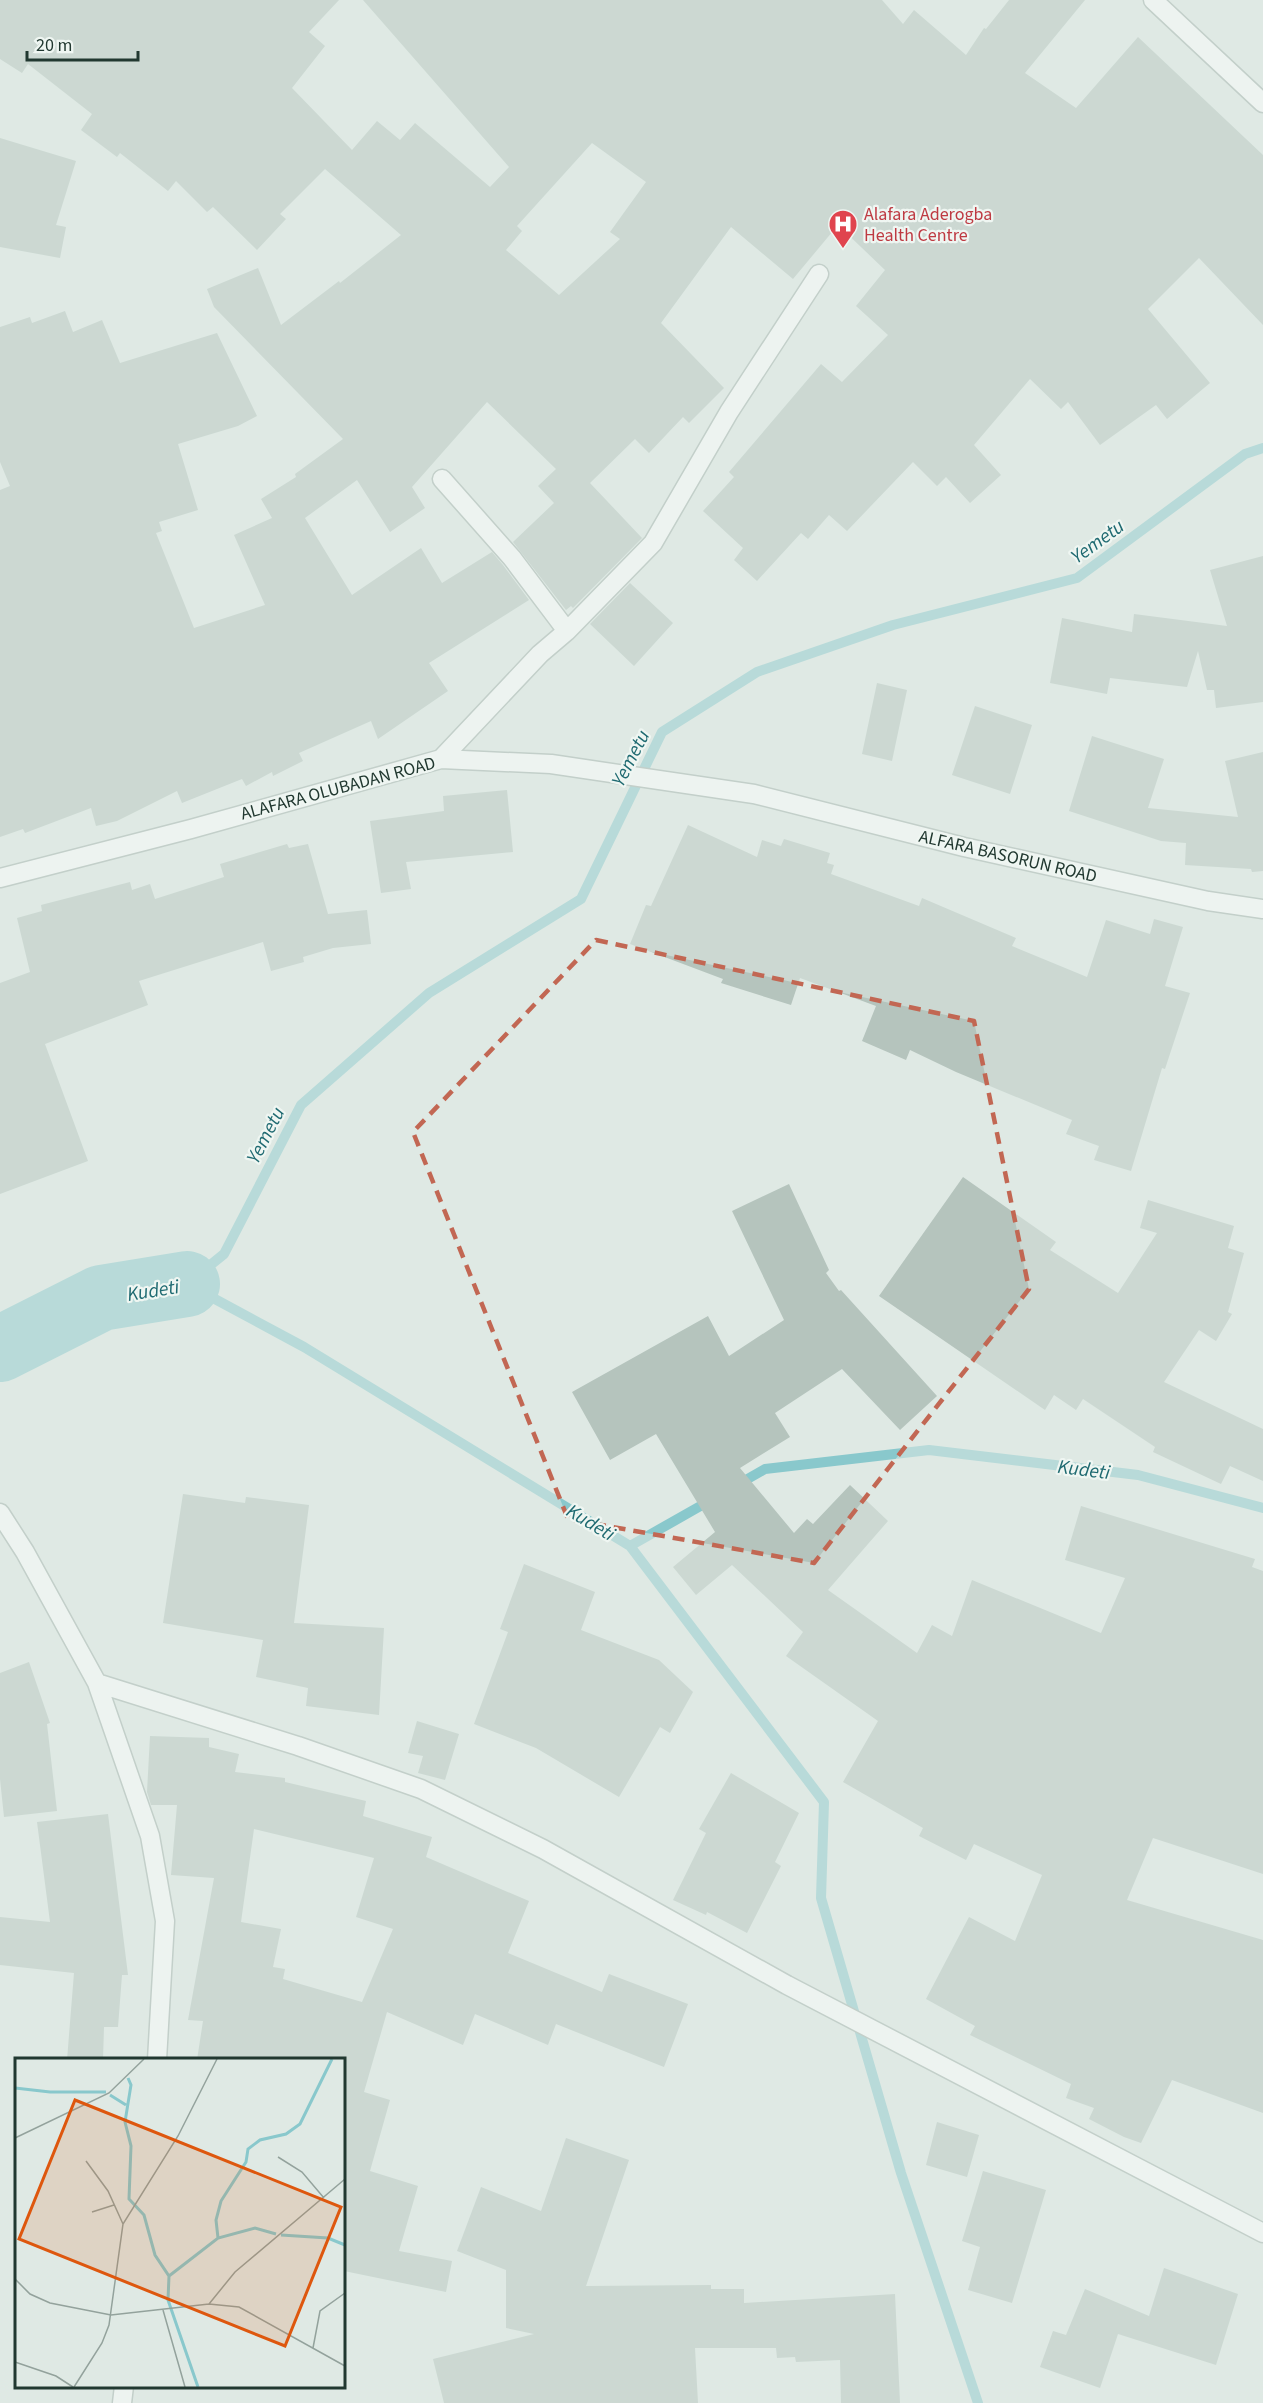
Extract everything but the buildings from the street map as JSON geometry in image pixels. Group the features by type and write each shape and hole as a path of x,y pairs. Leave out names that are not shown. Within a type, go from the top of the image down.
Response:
{"street":[{"path":"1153,0 1263,103"},
{"path":"441,759 540,654 567,631 653,543 729,412 819,274"},
{"path":"442,479 512,558 567,631"},
{"name":"ALAFARA OLUBADAN ROAD","path":"0,878 191,829 441,759 551,764 754,794"},
{"name":"ALFARA BASORUN ROAD","path":"754,794 964,847 1208,901 1263,909"},
{"path":"0,1513 25,1552 97,1683 150,1836 165,1921 158,2058"},
{"path":"97,1683 298,1746 421,1789 543,1849 787,1985 1263,2233"},
{"path":"122,2403 124,2388"}],"highlighted area":[{"path":"596,940 974,1021 1029,1289 814,1563 568,1519 413,1132"}],"waterway":[{"name":"Kudeti","path":"978,2403 901,2173 821,1898 824,1802 630,1546 304,1347 187,1284 224,1254 301,1105 429,993 581,899 662,732 757,672 893,625 1077,578 1245,454 1263,448"},
{"name":"Kudeti","path":"0,1349 101,1298 187,1284"},
{"name":"Kudeti","path":"737,1485 765,1469 929,1450 1138,1475 1263,1508"},
{"name":"Kudeti","path":"630,1546 711,1500"}],"place":[{"name":"Alafara Aderogba Health Centre","path":"843,250"}],"water label":[{"name":"Yemetu","path":"1097,541"},
{"name":"Yemetu","path":"630,758"},
{"name":"Yemetu","path":"265,1135"}]}
